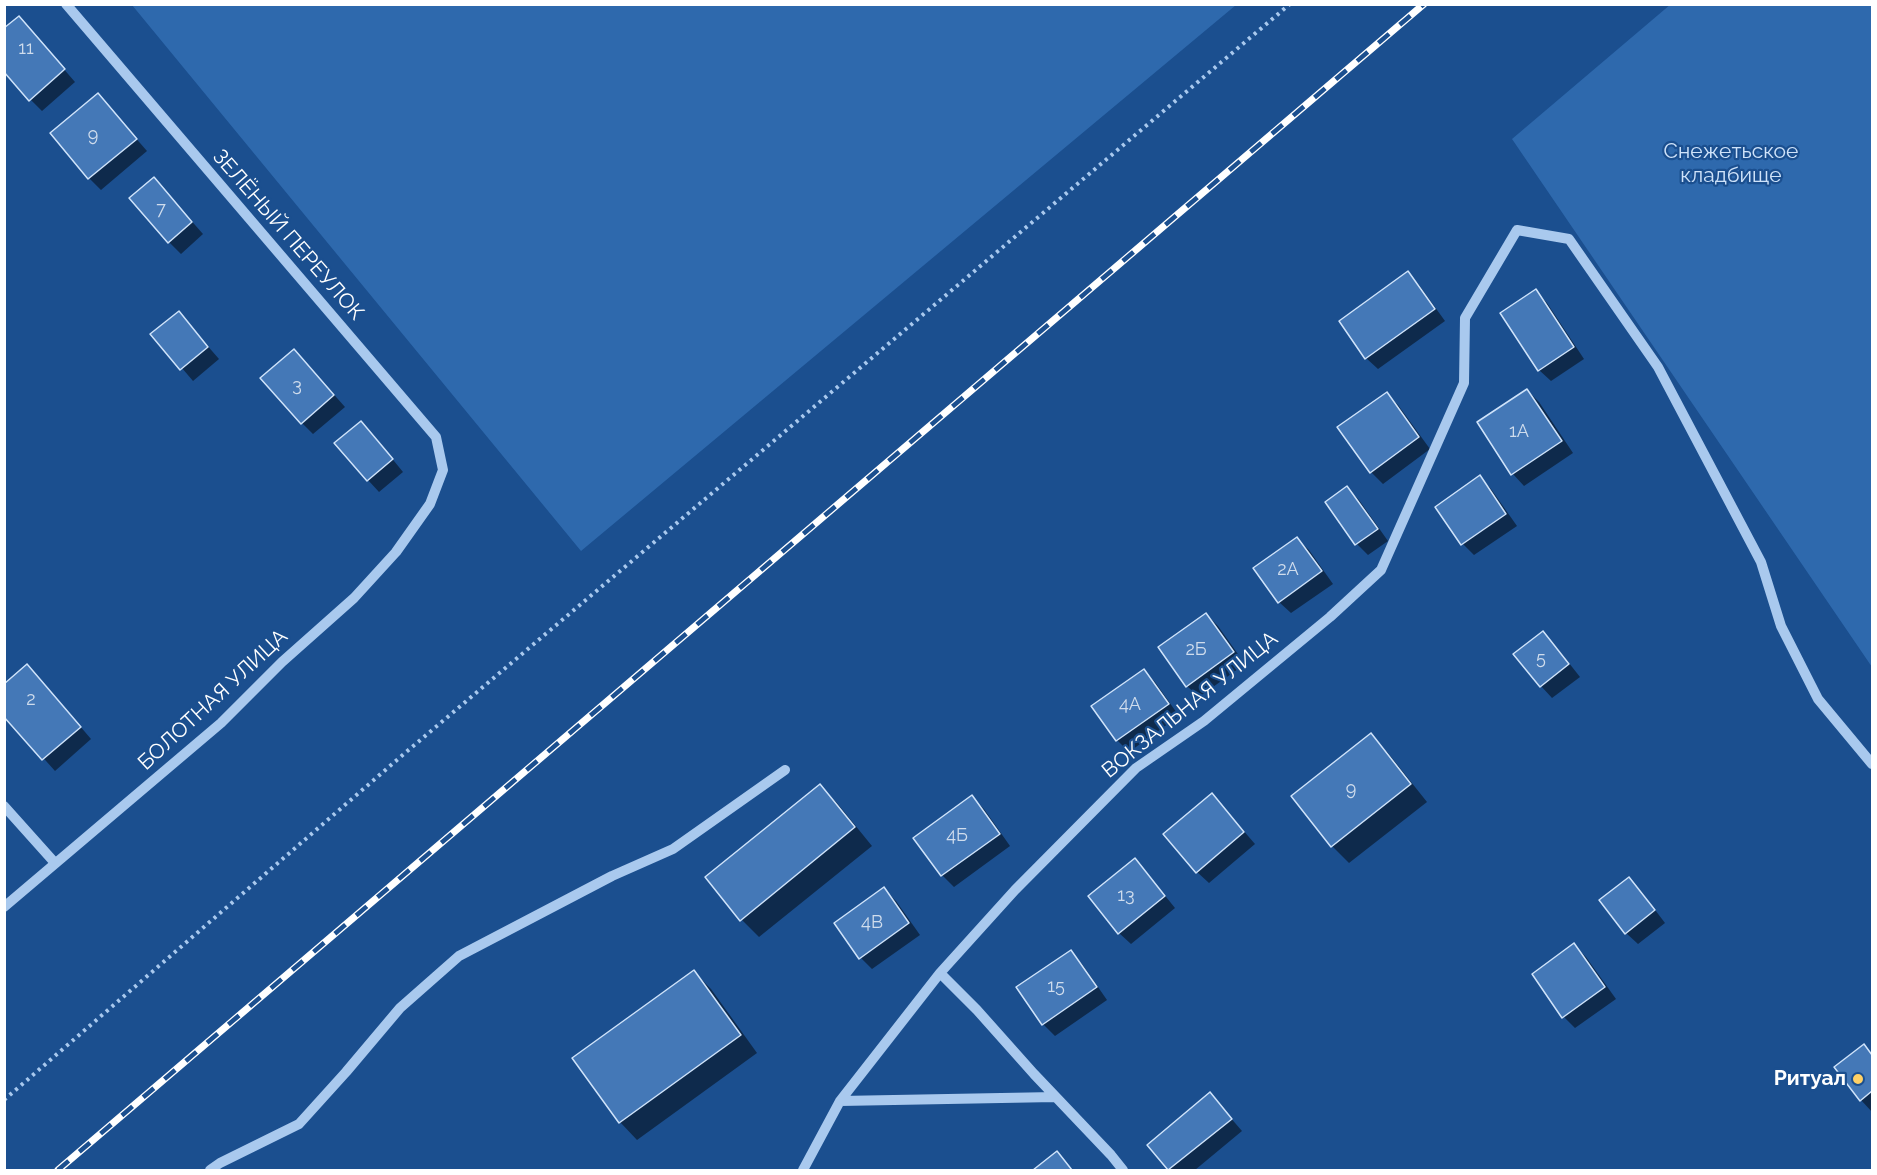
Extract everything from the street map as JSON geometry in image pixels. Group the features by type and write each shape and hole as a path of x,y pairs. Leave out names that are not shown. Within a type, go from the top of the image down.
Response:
{"street":[{"name":"ЗЕЛЁНЫЙ ПЕРЕУЛОК","path":"66,4 436,437 443,470 430,504"},
{"name":"ВОКЗАЛЬНАЯ УЛИЦА","path":"803,1170 840,1101 940,973 1015,890 1136,768 1204,720 1330,618 1381,570 1464,383 1465,318 1517,230 1569,239 1658,367 1761,562 1781,626 1818,699 1872,764"},
{"name":"БОЛОТНАЯ УЛИЦА","path":"4,907 221,723 282,662 354,598 396,552 430,504"},
{"path":"210,1170 299,1124 400,1008 459,956 612,876 673,849 785,771"},
{"path":"4,806 55,863"},
{"path":"940,973 977,1010 1123,1170"},
{"path":"840,1101 1055,1097"}],"path":[{"path":"4,1100 405,753 1290,4"}],"green space":[{"name":"Снежетьское кладбище","path":"1671,4 1872,5 1872,667 1512,139"},
{"path":"132,5 1236,5 581,551"}],"building":[{"path":"19,16 65,69 29,101 4,72 4,28"},
{"path":"98,93 137,139 88,179 50,133"},
{"path":"154,177 192,222 168,243 129,198"},
{"path":"1408,271 1435,309 1365,359 1339,321"},
{"path":"1536,289 1574,347 1538,371 1500,313"},
{"path":"179,311 208,347 180,370 150,334"},
{"path":"294,349 334,395 301,424 260,378"},
{"path":"1527,389 1562,441 1511,475 1477,422"},
{"path":"1387,392 1419,437 1370,473 1337,427"},
{"path":"361,421 393,459 367,481 334,443"},
{"path":"1480,475 1506,514 1461,545 1435,507"},
{"path":"1347,486 1378,529 1355,545 1325,502"},
{"path":"1297,537 1322,571 1278,603 1253,568"},
{"path":"1206,613 1234,652 1186,687 1158,647"},
{"path":"1543,631 1569,664 1540,687 1513,654"},
{"path":"27,664 81,727 42,760 4,717 4,684"},
{"path":"1144,669 1169,704 1116,741 1091,706"},
{"path":"1371,733 1411,784 1331,847 1291,796"},
{"path":"820,784 855,827 740,921 705,877"},
{"path":"1212,793 1244,832 1196,873 1163,834"},
{"path":"972,795 1000,834 941,876 913,838"},
{"path":"1135,858 1165,896 1118,934 1088,896"},
{"path":"1629,877 1655,910 1625,934 1599,900"},
{"path":"884,887 909,923 859,959 834,923"},
{"path":"1574,943 1605,987 1562,1018 1532,974"},
{"path":"1071,950 1097,987 1042,1025 1016,987"},
{"path":"694,970 741,1035 619,1123 572,1058"},
{"name":"Ритуал","path":"1864,1044 1872,1055 1872,1091 1860,1101 1834,1067"},
{"path":"1210,1092 1232,1119 1168,1170 1147,1145"},
{"path":"1057,1151 1072,1170 1033,1170"}],"railway":[{"path":"58,1170 1424,4"}],"place":[{"name":"Ритуал","path":"1858,1079"}]}
